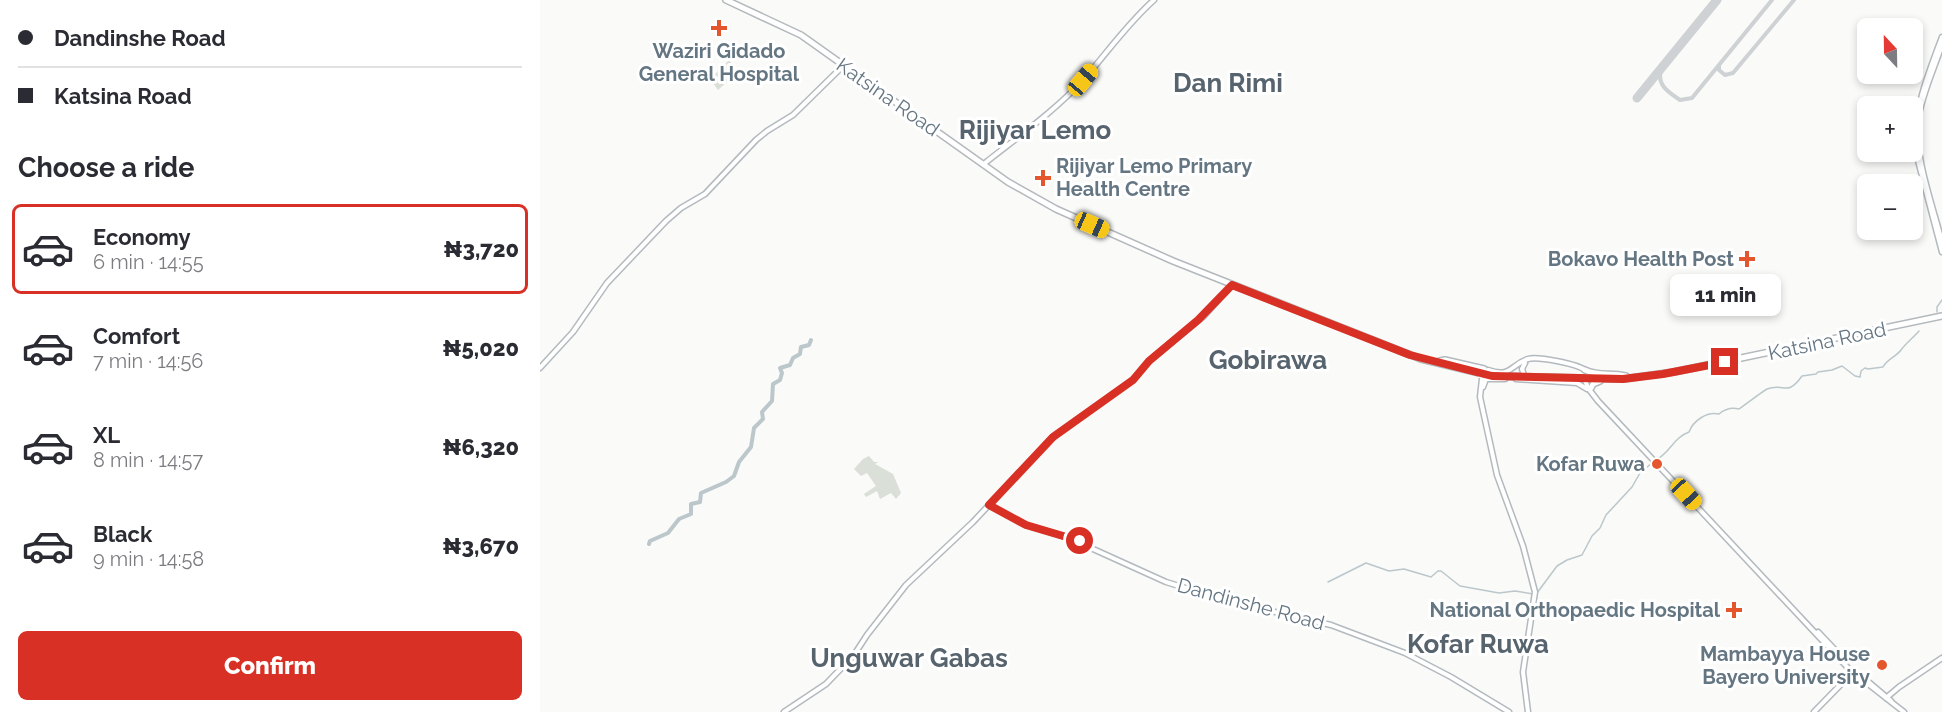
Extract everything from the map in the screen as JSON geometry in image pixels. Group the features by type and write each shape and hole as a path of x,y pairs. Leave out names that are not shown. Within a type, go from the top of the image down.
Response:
{"highway":[{"name":"Katsina Road","path":"726,0 789,28 1026,193 1102,230 1232,285 1410,355 1488,374 1626,377"},
{"name":"Katsina Road","path":"732,0 783,22 808,37 986,163 1045,200 1181,262 1407,351 1492,376 1626,377 1674,372 1942,315"},
{"path":"1439,362 1485,375"},
{"path":"1547,381 1596,375 1626,377"},
{"path":"1590,390 1596,382 1626,377"}],"street":[{"path":"986,163 1059,104 1083,80 1119,34 1154,0"},
{"path":"1942,37 1921,98 1915,130 1916,153 1942,252"},
{"path":"1942,45 1923,98 1918,122 1919,150 1942,242"},
{"path":"540,368 567,339 607,283 666,221 681,208 705,194 756,140 793,115 844,65"},
{"path":"1926,178 1931,183 1929,190"},
{"path":"784,712 826,684 854,656 867,635 906,585 989,505 1053,437 1133,380 1149,361 1198,320 1232,285"},
{"path":"1485,375 1508,372 1525,361 1533,359 1578,366 1585,377"},
{"path":"1524,375 1522,371 1524,364 1534,360 1580,368 1590,390"},
{"path":"1485,375 1577,383 1590,390 1854,675"},
{"path":"1485,375 1480,397 1496,470 1523,546 1536,594 1525,675 1529,712"},
{"name":"Dandinshe Road","path":"989,505 1026,525 1080,541 1082,544 1166,582 1235,603 1331,625 1405,652 1509,712"},
{"path":"1818,634 1854,675 1888,697 1904,712"},
{"path":"1888,697 1942,659"},
{"path":"1815,712 1854,675"},
{"path":"791,707 795,712"}],"shaded area":[{"path":"729,60 738,72 718,90 710,79"},
{"path":"869,456 874,462 878,462 875,464 893,474 901,493 896,499 891,493 880,499 877,491 866,497 864,494 876,486 867,473 861,476 854,469"}],"waterway":[{"path":"1937,312 1937,307 1942,300"},
{"path":"1659,458 1705,415 1719,414 1731,408 1739,409 1767,389 1789,388 1802,376 1842,366 1860,377 1861,371 1865,368 1883,367 1919,331"},
{"path":"649,544 650,541 668,533 679,519 691,514 691,504 700,502 701,493 734,476 739,462 751,447 754,428 763,419 762,412 772,401 773,384 780,380 782,373 780,368 790,365 793,358 800,354 801,347 809,345 811,340"},
{"path":"1537,593 1557,566 1582,555 1606,515 1632,487 1640,473 1652,463"},
{"path":"1328,582 1366,563 1389,571 1404,569 1431,577 1441,571 1460,586 1499,593 1515,591 1533,594"}],"taxiway":[{"path":"1662,68 1660,79 1667,91 1680,100 1692,98 1772,0"},
{"path":"1719,66 1719,70 1725,75 1733,73 1794,0"}],"runway":[{"path":"1637,98 1717,0"}],"place":[{"name":"Waziri Gidado General Hospital","path":"719,28"},
{"name":"Rijiyar Lemo Primary Health Centre","path":"1043,178"},
{"name":"Bokavo Health Post","path":"1747,259"},
{"name":"Kofar Ruwa","path":"1657,464"},
{"name":"National Orthopaedic Hospital","path":"1734,610"},
{"name":"Mambayya House Bayero University","path":"1882,665"}],"district":[{"name":"Dan Rimi","path":"1228,83"},
{"name":"Rijiyar Lemo","path":"1035,130"},
{"name":"Gobirawa","path":"1268,360"},
{"name":"Kofar Ruwa","path":"1478,644"},
{"name":"Unguwar Gabas","path":"909,658"}],"route":[{"path":"1080,541 1026,525 989,505 1053,437 1133,380 1149,361 1198,320 1232,285 1410,355 1492,376 1623,379 1725,362"}]}
